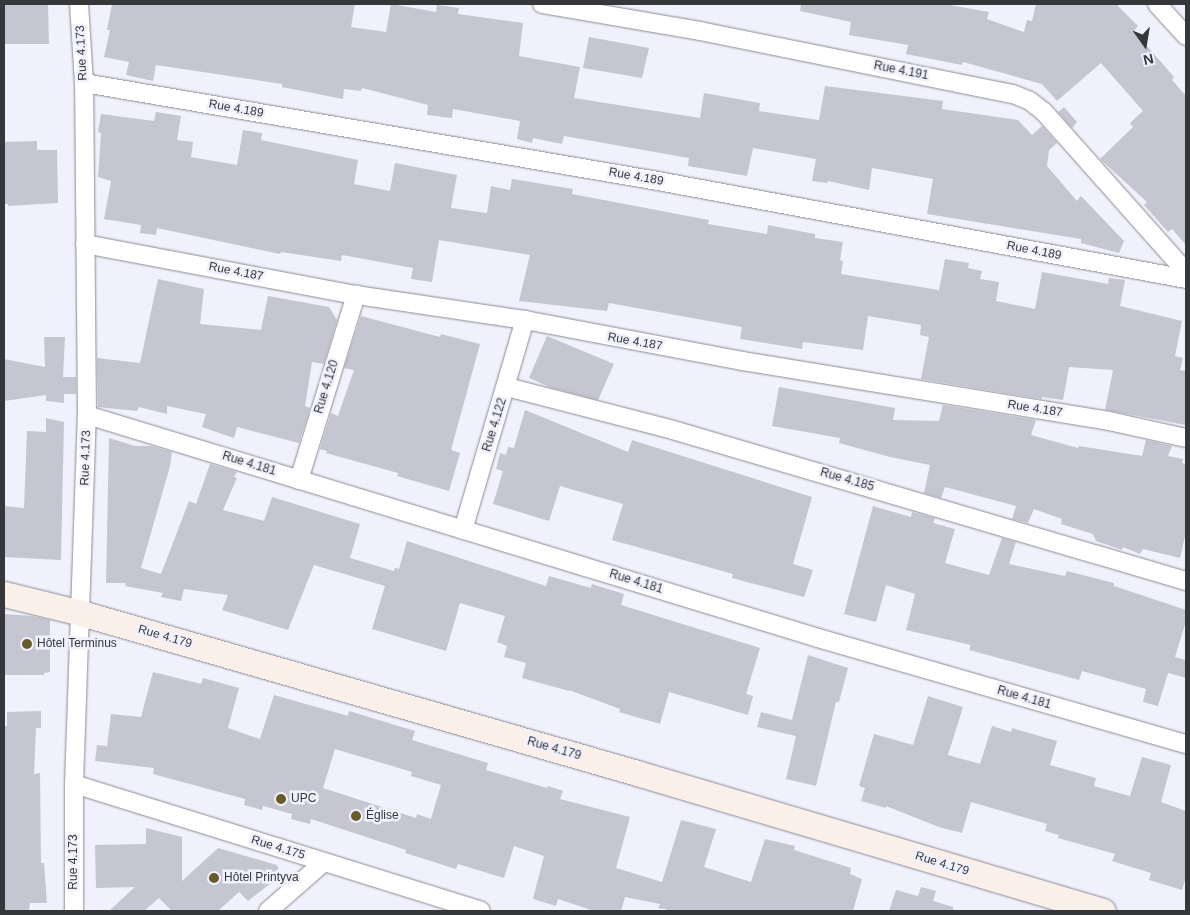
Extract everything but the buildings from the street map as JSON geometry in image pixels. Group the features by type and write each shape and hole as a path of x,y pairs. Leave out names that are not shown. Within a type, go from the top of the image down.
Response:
{"street":[{"name":"Rue 4.173","path":"74,911 74,784 88,415 84,244 84,83 79,4"},
{"name":"Rue 4.191","path":"542,4 700,31 1013,94 1030,101 1044,112 1186,272"},
{"path":"1157,4 1186,36"},
{"name":"Rue 4.189","path":"84,83 658,181 1186,279"},
{"name":"Rue 4.187","path":"84,244 356,295 525,320 743,361 1109,421 1186,438"},
{"name":"Rue 4.120","path":"299,480 356,295"},
{"name":"Rue 4.122","path":"463,530 507,387 525,320"},
{"name":"Rue 4.185","path":"507,387 673,430 1186,581"},
{"name":"Rue 4.181","path":"88,415 818,638 1186,744"},
{"name":"Rue 4.179","path":"4,594 81,613 637,773 1103,911"},
{"name":"Rue 4.175","path":"74,784 481,911"},
{"path":"268,911 324,862"}],"place":[{"name":"Hôtel Terminus","path":"27,644"},
{"name":"UPC","path":"281,799"},
{"name":"Église","path":"356,816"},
{"name":"Hôtel Printyva","path":"214,878"}]}
